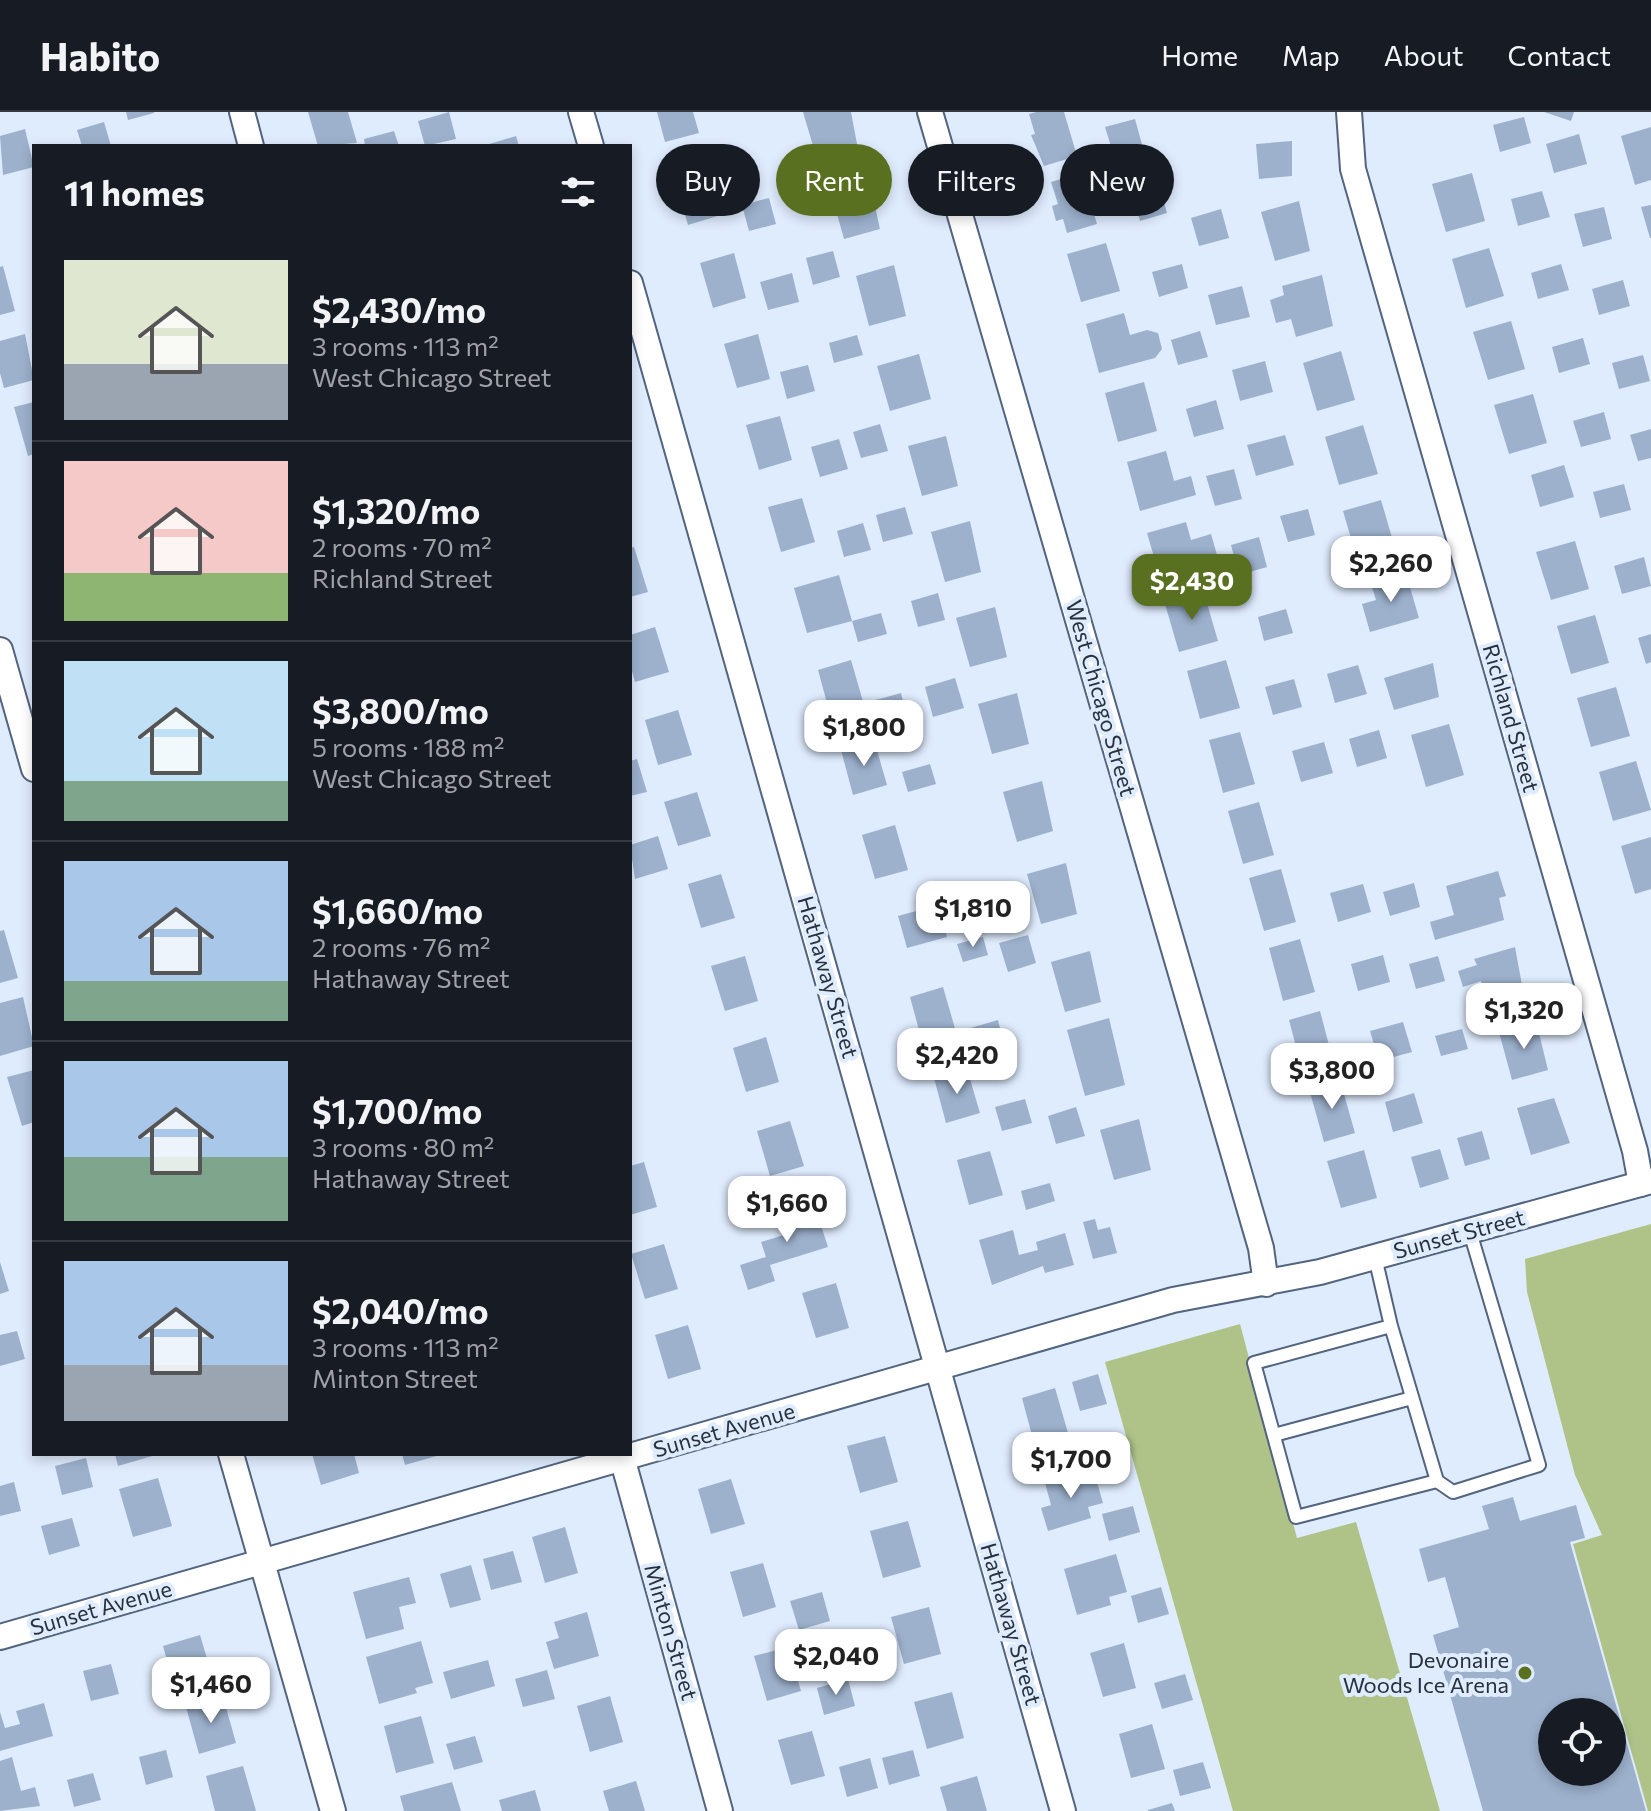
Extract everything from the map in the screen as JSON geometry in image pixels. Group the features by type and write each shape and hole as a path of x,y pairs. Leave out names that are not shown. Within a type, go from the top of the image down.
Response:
{"street":[{"path":"242,112 250,144"},
{"path":"581,112 590,144"},
{"name":"West Chicago Street","path":"930,112 1261,1248 1266,1284"},
{"name":"Richland Street","path":"1349,112 1353,169 1646,1183"},
{"name":"Hathaway Street","path":"632,290 1063,1811"},
{"path":"0,650 32,762"},
{"name":"Sunset Street","path":"1266,1284 1646,1183"},
{"name":"Sunset Avenue","path":"632,1454 1173,1300 1266,1284"},
{"path":"232,1456 333,1811"},
{"name":"Sunset Avenue","path":"0,1637 621,1457"},
{"name":"Minton Street","path":"621,1457 720,1811"}],"lane":[{"path":"1375,1257 1391,1326 1437,1481 1453,1492 1539,1465 1470,1232"},
{"path":"1391,1326 1254,1363 1296,1517 1437,1481"},
{"path":"1274,1435 1412,1398"}],"green space":[{"path":"1651,1224 1651,1811 1648,1811 1626,1733 1626,1698 1616,1698 1573,1544 1602,1535 1575,1475 1527,1292 1525,1259"},
{"path":"1240,1324 1297,1538 1356,1522 1440,1811 1233,1811 1105,1362"}],"building":[{"path":"126,112 154,112 154,113 128,120"},
{"path":"308,112 348,112 357,143 317,144"},
{"path":"449,112 456,139 424,144 418,121"},
{"path":"657,112 693,112 699,133 665,142"},
{"path":"803,112 851,112 857,144 812,144"},
{"path":"1064,112 1073,144 1060,144 1060,161 1044,166 1044,144 1035,144 1029,114"},
{"path":"1544,112 1574,112 1571,121"},
{"path":"1524,117 1531,143 1500,152 1493,125"},
{"path":"1135,119 1142,144 1110,144 1105,127"},
{"path":"104,122 110,144 81,144 77,130"},
{"path":"1651,127 1651,180 1635,185 1621,136"},
{"path":"25,129 32,168 3,175 0,136"},
{"path":"394,131 398,144 365,144 364,139"},
{"path":"1579,134 1587,164 1554,173 1546,144"},
{"path":"516,136 518,144 489,144"},
{"path":"1292,141 1292,176 1259,179 1256,144"},
{"path":"1472,173 1485,221 1446,232 1432,184"},
{"path":"1060,179 1060,216 1095,216 1097,224 1067,233 1063,219 1056,221 1052,206 1058,204 1051,182"},
{"path":"1542,191 1550,217 1518,226 1511,199"},
{"path":"769,198 776,224 749,231 745,216 760,216 760,200"},
{"path":"1299,201 1310,251 1275,261 1261,212"},
{"path":"1651,205 1651,238 1650,238 1641,207"},
{"path":"1604,207 1612,239 1583,247 1574,214"},
{"path":"1221,209 1229,238 1199,246 1191,218"},
{"path":"685,216 718,216 688,225"},
{"path":"838,216 877,216 880,229 844,239"},
{"path":"1139,216 1157,216 1140,221"},
{"path":"1106,243 1120,291 1081,302 1067,254"},
{"path":"1489,248 1504,296 1466,308 1452,259"},
{"path":"833,251 840,277 813,285 806,258"},
{"path":"734,253 746,298 713,308 700,263"},
{"path":"1182,264 1188,288 1159,297 1152,272"},
{"path":"1561,264 1569,290 1538,299 1531,273"},
{"path":"894,265 906,316 869,326 856,276"},
{"path":"3,266 15,311 0,315 0,267"},
{"path":"792,273 799,302 768,310 760,282"},
{"path":"1322,275 1333,326 1296,337 1291,319 1276,323 1270,300 1284,295 1282,286"},
{"path":"1623,280 1630,306 1599,315 1592,289"},
{"path":"1242,286 1250,317 1216,325 1208,295"},
{"path":"1124,313 1130,335 1147,330 1158,333 1162,349 1155,358 1099,373 1086,324"},
{"path":"1511,321 1525,369 1488,380 1473,332"},
{"path":"1200,331 1208,357 1178,365 1171,340"},
{"path":"25,334 32,381 4,388 0,373 0,341"},
{"path":"758,334 770,379 737,388 724,344"},
{"path":"857,335 863,355 834,363 829,343"},
{"path":"1583,338 1590,364 1559,373 1552,347"},
{"path":"1341,351 1355,400 1317,411 1303,363"},
{"path":"919,354 931,399 890,411 877,366"},
{"path":"1643,355 1650,381 1619,389 1612,363"},
{"path":"1265,361 1273,392 1240,401 1232,370"},
{"path":"808,365 815,391 787,399 780,372"},
{"path":"1144,382 1157,431 1118,442 1105,393"},
{"path":"1533,394 1547,443 1509,454 1494,405"},
{"path":"1216,400 1224,429 1194,437 1186,409"},
{"path":"32,402 32,455 28,456 14,407"},
{"path":"1604,412 1611,439 1581,447 1573,421"},
{"path":"780,416 792,460 759,470 746,425"},
{"path":"880,424 888,451 861,458 853,432"},
{"path":"1363,425 1378,474 1339,485 1325,437"},
{"path":"1651,429 1651,458 1638,461 1630,435"},
{"path":"1285,435 1294,465 1256,476 1247,445"},
{"path":"946,436 958,486 922,496 908,446"},
{"path":"839,439 848,469 820,477 811,447"},
{"path":"1166,451 1174,481 1191,476 1196,495 1140,511 1127,462"},
{"path":"1564,465 1574,497 1540,507 1531,475"},
{"path":"1234,469 1242,499 1215,506 1206,476"},
{"path":"1624,484 1631,510 1600,518 1593,492"},
{"path":"802,498 815,542 781,552 768,507"},
{"path":"1381,500 1395,548 1357,559 1343,511"},
{"path":"905,507 913,534 883,542 876,515"},
{"path":"1308,509 1315,535 1288,542 1280,516"},
{"path":"970,521 981,572 945,582 931,532"},
{"path":"1186,522 1191,540 1211,534 1220,565 1161,581 1147,533"},
{"path":"863,523 871,550 844,557 837,531"},
{"path":"1259,537 1267,567 1239,575 1231,545"},
{"path":"1575,541 1589,589 1551,600 1536,552"},
{"path":"632,548 648,592 632,596"},
{"path":"1644,557 1651,586 1622,594 1614,566"},
{"path":"1406,574 1419,618 1370,632 1362,604 1376,600 1371,584"},
{"path":"839,575 852,621 807,633 794,588"},
{"path":"938,593 945,620 918,627 911,601"},
{"path":"1204,593 1218,641 1179,652 1165,604"},
{"path":"995,607 1007,657 970,667 956,618"},
{"path":"1286,609 1293,633 1264,641 1258,617"},
{"path":"881,613 887,634 858,642 852,621"},
{"path":"1595,615 1609,663 1571,674 1557,626"},
{"path":"655,627 669,672 635,682 632,634"},
{"path":"1651,634 1651,662 1646,664 1638,638"},
{"path":"851,660 864,705 830,714 818,670"},
{"path":"1226,660 1240,708 1200,719 1187,671"},
{"path":"1433,663 1439,697 1394,710 1384,678"},
{"path":"1358,665 1367,694 1335,703 1327,674"},
{"path":"955,678 964,708 933,717 925,687"},
{"path":"1294,679 1302,707 1273,715 1265,687"},
{"path":"1616,687 1630,736 1591,747 1577,698"},
{"path":"901,693 906,714 878,722 872,701"},
{"path":"1017,693 1029,744 992,754 978,704"},
{"path":"678,710 692,755 658,765 645,720"},
{"path":"1449,724 1464,775 1426,787 1411,735"},
{"path":"1379,730 1387,758 1357,767 1349,739"},
{"path":"1240,732 1255,784 1223,793 1209,740"},
{"path":"874,740 887,785 853,795 841,750"},
{"path":"1324,742 1333,773 1301,782 1292,751"},
{"path":"637,759 647,792 632,796 632,760"},
{"path":"1636,761 1651,810 1613,821 1599,772"},
{"path":"930,764 936,784 908,792 902,772"},
{"path":"1042,781 1053,831 1017,842 1003,792"},
{"path":"697,792 711,836 678,846 664,802"},
{"path":"1259,802 1274,855 1243,864 1228,811"},
{"path":"895,825 908,870 875,879 862,835"},
{"path":"658,836 668,869 635,879 632,844"},
{"path":"1651,837 1651,889 1635,894 1621,846"},
{"path":"1066,863 1077,914 1041,924 1027,874"},
{"path":"1281,869 1296,922 1264,931 1249,878"},
{"path":"1498,871 1506,896 1499,898 1504,920 1435,940 1430,922 1454,915 1446,886"},
{"path":"721,874 735,918 701,928 688,884"},
{"path":"1414,883 1420,907 1390,916 1383,892"},
{"path":"1363,884 1371,912 1338,922 1330,893"},
{"path":"938,905 947,937 907,948 898,916"},
{"path":"4,930 18,978 0,983 0,931"},
{"path":"1028,935 1036,963 1008,972 999,943"},
{"path":"983,937 988,955 963,962 957,944"},
{"path":"1300,939 1315,992 1283,1001 1269,948"},
{"path":"1515,947 1524,996 1488,1007 1481,981 1463,987 1458,971 1477,965 1474,959"},
{"path":"1090,951 1101,1002 1065,1012 1051,962"},
{"path":"1383,955 1390,982 1358,991 1351,964"},
{"path":"745,956 758,1001 725,1011 711,966"},
{"path":"1438,956 1445,981 1416,989 1409,964"},
{"path":"943,987 956,1032 922,1041 910,997"},
{"path":"23,997 32,1047 0,1056 0,1003"},
{"path":"1320,1011 1334,1064 1303,1073 1289,1020"},
{"path":"1109,1018 1125,1085 1085,1096 1067,1030"},
{"path":"998,1020 1004,1044 974,1052 967,1029"},
{"path":"1536,1021 1548,1070 1512,1080 1499,1032"},
{"path":"1403,1022 1412,1052 1379,1061 1370,1031"},
{"path":"1462,1029 1468,1049 1441,1056 1435,1036"},
{"path":"766,1037 779,1082 746,1092 733,1048"},
{"path":"967,1069 980,1113 946,1123 934,1078"},
{"path":"32,1071 32,1123 22,1126 7,1077"},
{"path":"1340,1080 1355,1133 1324,1142 1309,1089"},
{"path":"1414,1093 1423,1123 1393,1132 1385,1102"},
{"path":"1554,1098 1570,1143 1531,1155 1517,1108"},
{"path":"1025,1099 1032,1123 1002,1131 995,1107"},
{"path":"1076,1107 1085,1136 1056,1144 1048,1116"},
{"path":"1139,1119 1151,1170 1114,1180 1100,1130"},
{"path":"790,1121 804,1166 770,1176 757,1131"},
{"path":"1482,1131 1490,1159 1465,1166 1457,1138"},
{"path":"1440,1149 1449,1179 1420,1188 1411,1157"},
{"path":"1364,1150 1377,1198 1341,1208 1327,1161"},
{"path":"990,1151 1003,1195 969,1205 957,1160"},
{"path":"644,1162 657,1207 632,1214 632,1165"},
{"path":"1050,1183 1055,1201 1026,1210 1021,1191"},
{"path":"813,1201 828,1247 770,1265 775,1281 748,1290 740,1265 766,1257 761,1242 787,1234 780,1212"},
{"path":"1095,1219 1098,1230 1110,1227 1117,1253 1093,1259 1083,1222"},
{"path":"1013,1230 1019,1255 1038,1250 1036,1242 1065,1233 1074,1265 1045,1273 1043,1266 992,1285 979,1240"},
{"path":"664,1244 678,1289 645,1299 632,1254"},
{"path":"0,1262 9,1291 0,1294"},
{"path":"836,1283 849,1328 816,1338 802,1293"},
{"path":"688,1325 701,1369 668,1379 655,1335"},
{"path":"17,1331 25,1359 0,1366 0,1335"},
{"path":"1098,1374 1107,1404 1080,1411 1072,1382"},
{"path":"1055,1388 1068,1433 1034,1443 1022,1398"},
{"path":"885,1436 898,1482 860,1493 847,1446"},
{"path":"116,1456 153,1456 118,1466"},
{"path":"313,1456 355,1456 359,1473 321,1485"},
{"path":"403,1456 436,1456 405,1465"},
{"path":"86,1458 93,1487 62,1495 55,1466"},
{"path":"1094,1472 1103,1503 1088,1507 1091,1518 1048,1531 1041,1508 1051,1505 1045,1483"},
{"path":"158,1478 172,1526 133,1537 119,1489"},
{"path":"731,1479 745,1524 711,1534 698,1489"},
{"path":"14,1482 21,1511 0,1516 0,1486"},
{"name":"Devonaire Woods Ice Arena","path":"1513,1497 1520,1521 1576,1505 1585,1538 1570,1542 1614,1698 1538,1698 1538,1786 1626,1786 1626,1740 1646,1811 1483,1811 1433,1635 1459,1627 1445,1577 1428,1582 1419,1549 1489,1529 1482,1506"},
{"path":"1133,1506 1140,1532 1109,1541 1102,1514"},
{"path":"72,1518 80,1546 49,1555 41,1526"},
{"path":"908,1521 921,1567 883,1578 870,1531"},
{"path":"565,1527 578,1573 545,1583 532,1537"},
{"path":"513,1551 522,1582 491,1590 483,1559"},
{"path":"1116,1554 1127,1592 1109,1597 1111,1605 1077,1615 1064,1569"},
{"path":"763,1563 776,1607 743,1617 730,1572"},
{"path":"471,1565 481,1600 450,1608 440,1574"},
{"path":"409,1577 416,1603 399,1607 404,1629 366,1639 353,1592"},
{"path":"1161,1587 1169,1614 1138,1623 1131,1596"},
{"path":"822,1592 830,1621 799,1630 790,1601"},
{"path":"929,1607 941,1654 904,1664 891,1617"},
{"path":"587,1612 599,1656 554,1669 546,1642 559,1638 554,1622"},
{"path":"200,1635 214,1682 176,1692 163,1646"},
{"path":"421,1641 433,1683 415,1688 417,1693 379,1704 366,1657"},
{"path":"1124,1643 1136,1688 1103,1697 1090,1653"},
{"path":"788,1647 801,1691 767,1701 754,1656"},
{"path":"488,1660 495,1686 451,1699 443,1672"},
{"path":"111,1664 119,1694 91,1701 83,1671"},
{"path":"547,1670 555,1699 523,1707 515,1679"},
{"path":"1185,1674 1193,1700 1162,1709 1154,1683"},
{"path":"848,1679 855,1706 824,1715 817,1688"},
{"path":"952,1692 964,1738 927,1749 914,1702"},
{"path":"610,1696 623,1742 590,1752 577,1706"},
{"path":"223,1697 236,1743 199,1754 186,1707"},
{"path":"44,1703 53,1736 0,1751 0,1712 5,1728 20,1724 16,1711"},
{"path":"421,1716 434,1763 396,1773 384,1726"},
{"path":"1152,1724 1165,1769 1131,1778 1119,1734"},
{"path":"812,1731 825,1776 791,1785 778,1740"},
{"path":"475,1736 483,1762 454,1770 446,1744"},
{"path":"166,1750 173,1777 146,1785 139,1757"},
{"path":"913,1750 920,1776 889,1785 882,1758"},
{"path":"12,1757 21,1791 35,1787 40,1806 0,1811 0,1761"},
{"path":"870,1758 878,1788 847,1797 839,1767"},
{"path":"1203,1762 1211,1788 1180,1796 1173,1770"},
{"path":"243,1766 256,1811 215,1811 206,1776"},
{"path":"93,1773 101,1800 74,1807 67,1780"},
{"path":"977,1776 987,1811 947,1811 940,1787"},
{"path":"636,1781 645,1811 609,1811 603,1791"},
{"path":"452,1782 461,1811 404,1811 400,1796"},
{"path":"535,1790 541,1811 502,1811 499,1800"},
{"path":"1172,1803 1175,1811 1148,1811 1148,1810"}],"place":[{"name":"Devonaire Woods Ice Arena","path":"1525,1673"}]}
